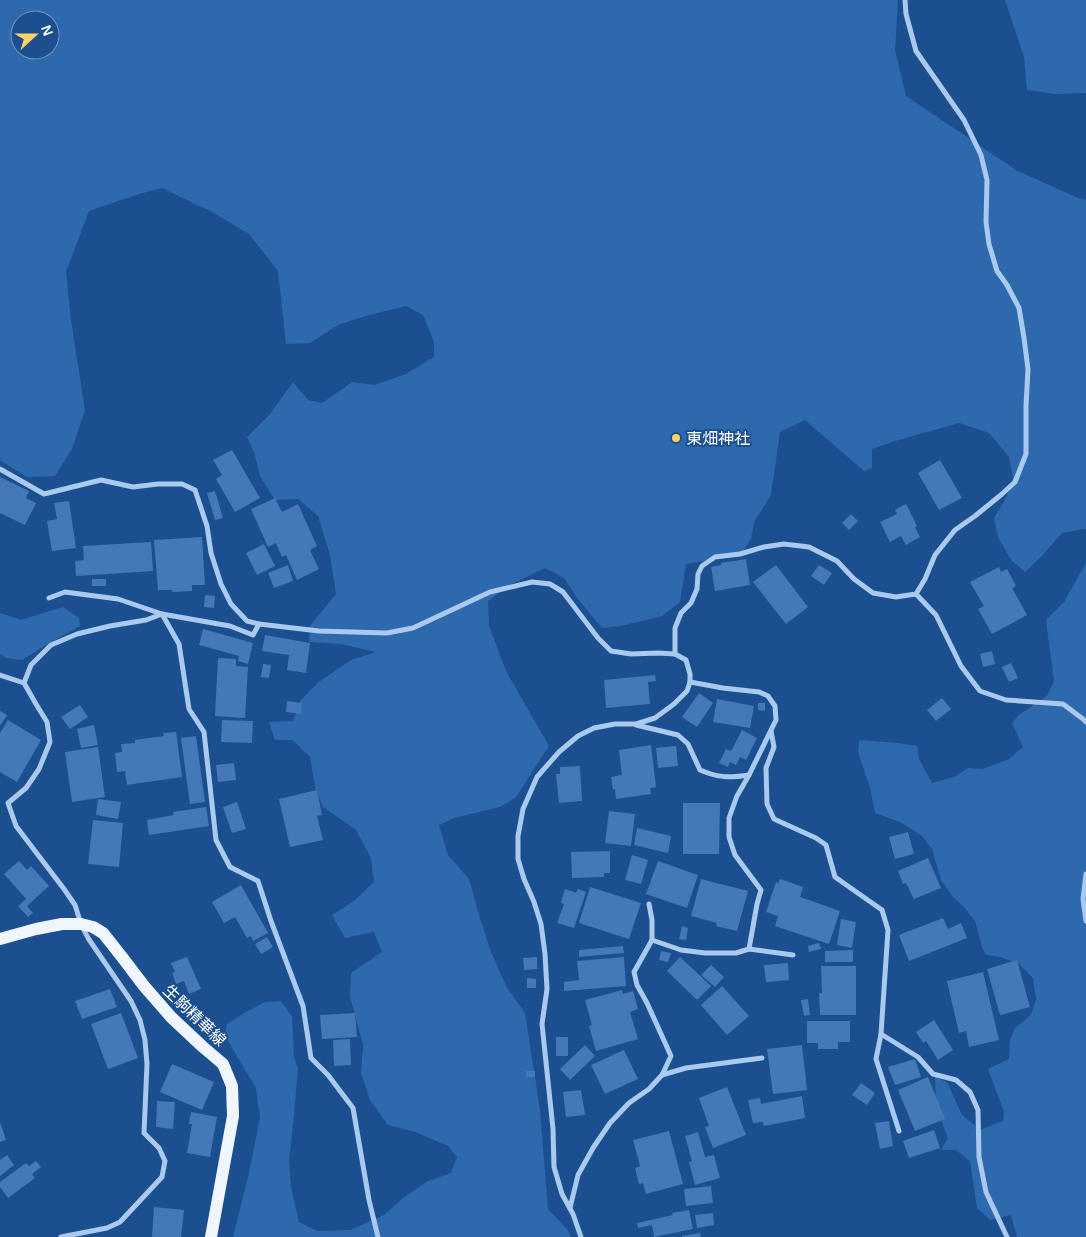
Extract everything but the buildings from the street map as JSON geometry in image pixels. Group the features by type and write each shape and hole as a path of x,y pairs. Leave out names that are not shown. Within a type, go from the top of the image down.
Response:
{"main road":[{"name":"生駒精華線","path":"0,939 62,924 80,924 93,927 103,933 171,1017 223,1064 232,1086 234,1116 211,1237"}],"street":[{"path":"906,0 906,14 916,51 964,120 981,155 986,180 986,222 989,244 997,271 1019,308 1028,369 1026,454 1015,482 982,511 955,530 936,555 916,594"},
{"path":"0,469 44,494 101,480 133,487 182,484 195,490 207,526 211,553 221,584 231,604 247,620 259,624 319,632 387,633 413,628 490,592 532,582 550,584 563,592 598,638 611,651 631,654 675,654 686,660 690,674 687,691 674,704 655,718 636,724"},
{"path":"675,654 675,628 678,620 697,590 698,574 702,566 715,557 740,554 764,547 784,544 808,547 837,561 854,579 874,593 896,597 916,594"},
{"path":"49,598 64,592 118,599 162,614 230,626 254,635 259,624"},
{"path":"916,594 936,615 961,666 980,691 1006,700 1063,704 1086,722"},
{"path":"24,683 31,665 51,645 77,634 146,620 162,614"},
{"path":"162,614 179,644 189,709 204,732 216,840 230,867 258,881 271,922 303,1006 311,1058 328,1075 353,1108 378,1237"},
{"path":"0,675 24,683 47,722 50,742 39,769 26,788 8,803 16,826 75,905 80,924 98,954 120,983 140,1020 145,1040 147,1064 144,1132 159,1148 165,1161 162,1177 120,1222 107,1228 61,1237"},
{"path":"690,682 760,692 768,696 775,706 776,720 737,796 729,818 729,837 736,855 761,890 749,949"},
{"path":"581,1237 573,1214 562,1194 554,1167 553,1129 542,1024 546,989 546,954 541,924 518,859 518,836 523,809 537,777 559,752 578,736 594,728 615,724 636,724 678,735 688,744 700,770 712,775 731,777 749,775"},
{"path":"771,731 774,747 766,768 767,804 774,819 816,838 826,845 835,876 882,910 888,930 881,1034 876,1059 899,1131"},
{"path":"1086,874 1083,899 1086,921"},
{"path":"570,1209 578,1175 593,1148 610,1123 629,1103 649,1089 662,1075 670,1056 651,1011 637,985 634,972 652,940 650,904"},
{"path":"652,940 681,950 705,953 736,953 749,949 792,955"},
{"path":"881,1034 918,1057 934,1074 956,1080 970,1092 978,1110 979,1156 986,1192 1007,1237"},
{"path":"662,1075 686,1068 762,1058"}],"shaded area":[{"path":"0,0 898,0 895,50 906,96 1016,170 1086,200 1086,529 1062,533 1025,572 1011,560 998,537 994,518 1007,496 1013,478 1009,457 989,433 959,423 895,441 872,449 872,468 864,471 805,420 780,432 771,495 754,522 751,539 741,554 686,564 680,602 662,616 621,626 602,628 578,599 564,578 545,568 510,585 488,601 489,626 506,671 549,746 516,797 500,807 454,818 439,825 448,855 469,879 491,952 506,986 525,1013 540,1110 548,1209 567,1229 571,1237 233,1237 260,1118 256,1088 225,1036 227,1024 265,1002 281,1001 292,1017 294,1057 298,1069 289,1159 291,1187 299,1222 317,1231 351,1230 384,1215 403,1198 428,1181 451,1173 457,1157 448,1146 415,1132 388,1125 370,1100 361,1073 363,1045 350,996 351,973 382,952 374,932 345,938 332,915 354,901 374,882 371,858 356,830 323,807 315,787 310,757 293,740 275,740 269,722 293,721 301,700 320,681 351,660 376,652 341,644 309,642 310,626 336,594 330,555 318,516 298,499 275,500 260,476 254,452 247,437 270,414 293,382 308,400 322,403 352,382 374,385 406,374 434,357 434,342 423,315 406,306 338,325 310,343 286,344 278,271 249,234 212,212 162,188 89,211 66,272 71,320 85,410 72,449 55,476 27,477 0,460"},
{"path":"1005,0 1086,0 1086,93 1055,94 1027,90 1024,57"},
{"path":"1086,563 1086,1237 1017,1237 1011,1215 990,1220 977,1208 970,1161 956,1150 941,1150 948,1138 936,1107 935,1077 947,1082 962,1115 980,1130 1003,1121 1004,1112 988,1069 1009,1059 1010,1040 1015,1028 1031,1015 1036,999 1033,978 1019,964 1000,957 986,955 975,921 953,897 941,880 932,849 922,836 900,822 875,813 870,788 858,752 859,740 917,746 919,759 932,783 954,777 968,768 983,769 1009,759 1023,747 1012,723 1020,714 1047,696 1054,681 1046,620 1064,602"},
{"path":"63,607 79,618 80,626 22,660 6,658 0,654 0,613 21,620"}],"place":[{"name":"東畑神社","path":"676,438"}]}
